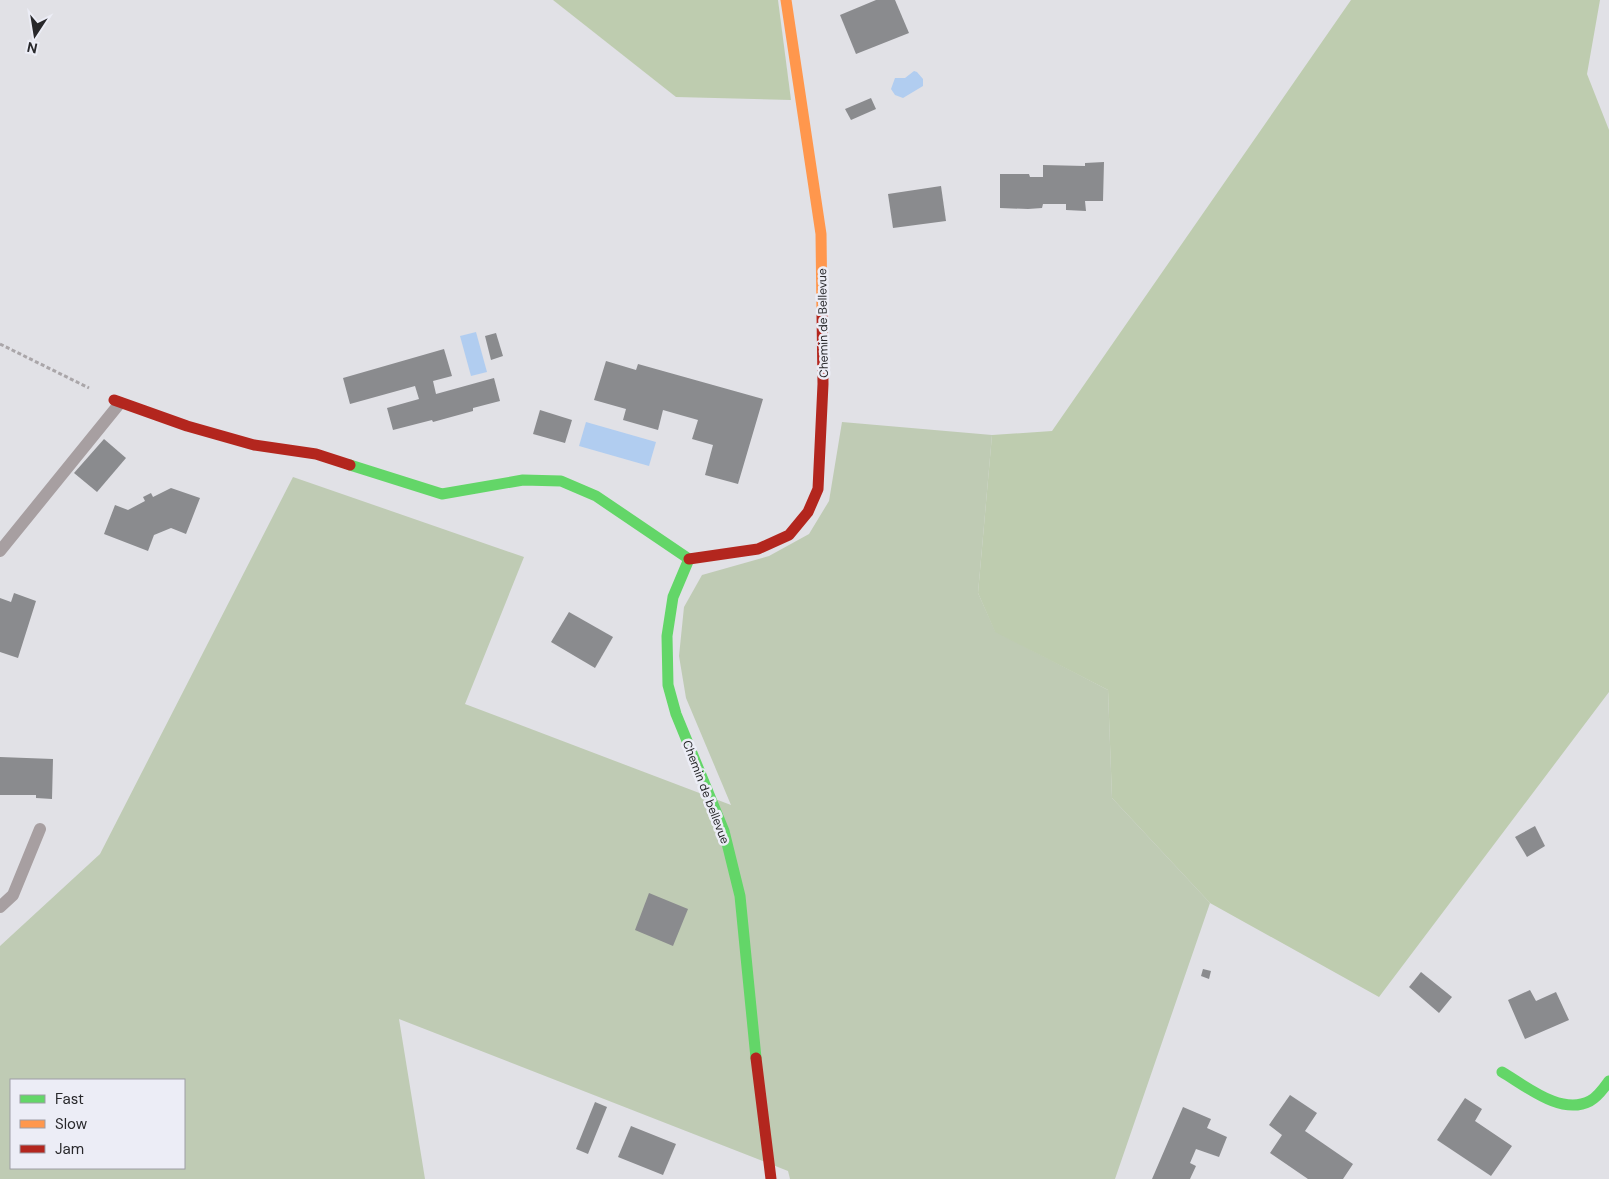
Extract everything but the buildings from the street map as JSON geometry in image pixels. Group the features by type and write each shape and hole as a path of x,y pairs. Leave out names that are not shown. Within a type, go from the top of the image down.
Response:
{"street":[{"name":"Chemin de Bellevue","path":"689,558 758,549 788,535 808,512 818,489 823,384 821,234 786,0"},
{"path":"117,401 187,426 254,445 316,454 442,494 523,480 560,481 596,496 689,558"},
{"name":"Chemin de bellevue","path":"689,558 673,597 667,636 668,685 676,714 724,831 740,896 762,1114 771,1179"},
{"path":"1502,1072 1556,1102 1573,1105 1591,1100 1609,1081"}],"lane":[{"path":"0,552 117,401"},
{"path":"0,907 13,895 40,829"}],"path":[{"path":"0,344 117,401"}],"green space":[{"path":"553,0 778,0 791,100 676,97"},
{"path":"1351,0 1600,0 1587,74 1609,130 1609,692 1379,997 1210,903 1112,798 1108,690 995,632 978,593 992,435 1052,431"},
{"path":"842,422 992,435 978,593 995,631 1108,690 1112,798 1210,903 1115,1179 790,1179 788,1171 399,1019 425,1179 0,1179 0,946 100,854 293,477 524,557 465,704 731,805 686,698 679,656 684,607 702,575 769,556 809,534 829,501"}],"water":[{"path":"914,71 923,79 923,86 903,98 895,95 891,89 895,78 905,78"},
{"path":"476,332 487,372 471,376 460,336"},
{"path":"586,422 656,442 649,466 579,446"}],"traffic: fast":[{"path":"350,465 442,494 523,480 561,481 596,496 689,559"},
{"path":"689,559 673,597 667,636 668,685 676,714 724,831 740,896 756,1058"},
{"path":"1502,1072 1544,1097 1567,1105 1579,1105 1590,1101 1598,1095 1609,1081"}],"traffic: slow":[{"path":"786,0 821,234 822,314"}],"traffic: jam":[{"path":"689,559 758,549 789,535 808,512 818,489 823,384 822,314"},
{"path":"114,400 187,426 254,445 316,454 350,465"},
{"path":"756,1058 771,1179"}]}
